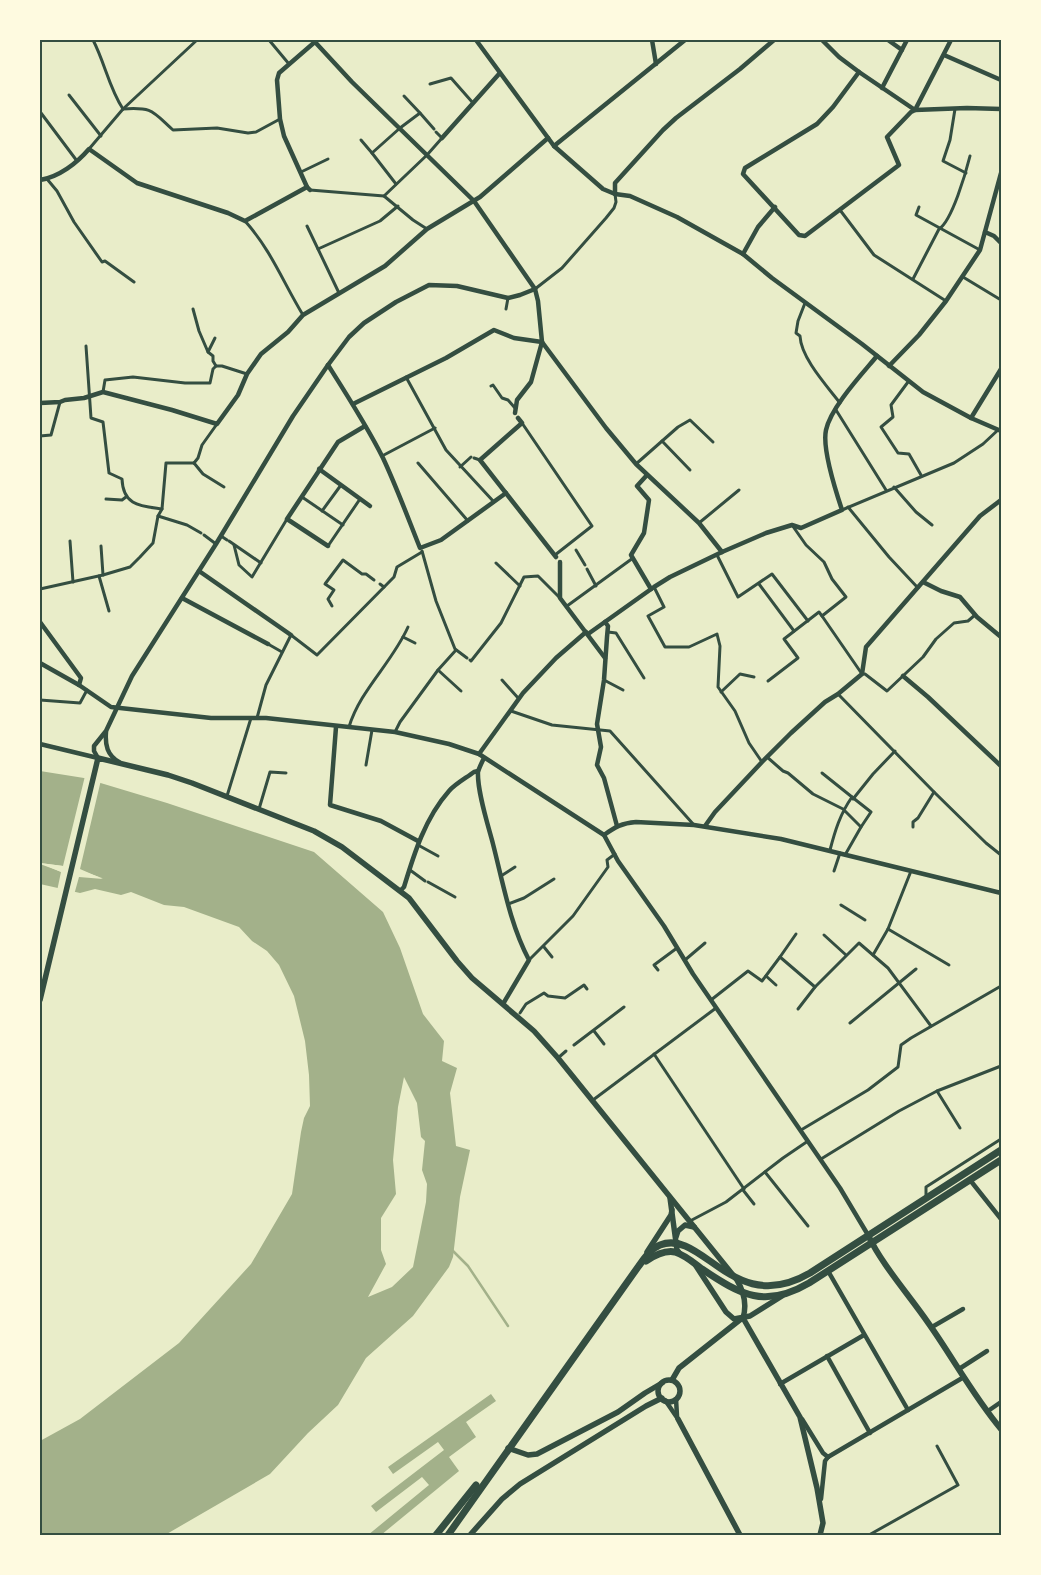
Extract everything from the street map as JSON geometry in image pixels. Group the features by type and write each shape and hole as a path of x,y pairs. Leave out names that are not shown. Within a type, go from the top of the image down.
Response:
{"main road":[{"path":"448,1535 638,1267 657,1246 676,1240 746,1283 760,1286 794,1281 810,1273 1001,1150"},
{"path":"638,1267 658,1254 671,1252 680,1254 724,1284 743,1293 762,1296 784,1294 801,1287 828,1271 1001,1160"},
{"path":"868,1235 1001,1429"},
{"path":"436,1535 506,1451"}],"street":[{"path":"93,40 105,66 115,96 123,109"},
{"path":"40,180 47,179 77,161 123,109 197,40"},
{"path":"269,40 289,64"},
{"path":"476,40 499,74 554,146 602,189 615,194 630,196 676,217 743,254 922,392 971,418 1000,430 954,463 921,475 801,528 792,525 766,533 670,577 652,588 587,633 556,658 519,698 479,754"},
{"path":"652,40 656,64"},
{"path":"554,146 685,40"},
{"path":"40,1000 98,758 94,751 94,746 106,731 132,676 221,536 293,416 349,337 396,302 422,287 435,284 457,286 508,298 520,296 535,289 562,268 606,218 616,202 615,183 618,178 663,130 774,40"},
{"path":"822,40 839,57 915,110"},
{"path":"888,40 902,50"},
{"path":"882,88 907,40"},
{"path":"915,110 951,40"},
{"path":"309,189 284,136 280,119 277,76 316,41 352,82 474,201 535,289 542,342 531,382 517,400 515,411"},
{"path":"944,55 1001,80"},
{"path":"859,72 817,124 745,168 743,174 799,235 805,236 899,164 887,137 910,112 915,110 1001,109"},
{"path":"384,196 427,155 499,74"},
{"path":"430,84 451,78 473,103"},
{"path":"69,95 101,136"},
{"path":"404,96 442,138"},
{"path":"123,109 143,108 153,112 173,130 217,128 248,133 256,132 280,119"},
{"path":"955,109 952,134 943,161 966,173"},
{"path":"41,113 77,161"},
{"path":"372,153 420,113"},
{"path":"194,463 198,458 202,445 238,395 247,374 262,354 288,332 304,315 385,266 427,229 474,201 548,138"},
{"path":"361,140 396,184"},
{"path":"89,149 135,182 247,220 279,269 304,315"},
{"path":"913,279 950,212 966,173 970,156"},
{"path":"301,172 328,159"},
{"path":"889,366 919,335 946,301 980,250 1001,172"},
{"path":"47,179 57,191 74,222 102,262 105,260 134,282"},
{"path":"247,220 309,189 384,196 427,229"},
{"path":"318,249 380,221 398,206"},
{"path":"743,254 758,227 775,207"},
{"path":"919,207 916,215 980,250"},
{"path":"840,209 874,255 946,301"},
{"path":"307,226 339,293"},
{"path":"986,232 994,236 1001,243"},
{"path":"963,277 1001,300"},
{"path":"506,309 508,298"},
{"path":"805,303 798,321 796,333 800,336 800,342 811,364 840,403"},
{"path":"193,309 199,331 208,352 213,356 216,366"},
{"path":"353,404 446,358 494,330 514,338 542,342 606,428 636,464 699,523 722,552"},
{"path":"208,352 215,338"},
{"path":"86,346 90,418 103,422 109,472 122,479 122,486 126,497 135,504 162,509"},
{"path":"842,510 830,466 826,431 846,392 877,356"},
{"path":"328,365 353,404 382,456 395,484 421,550 436,601 456,650 471,661 501,623 524,577 538,576 567,606 606,658"},
{"path":"216,366 247,374"},
{"path":"104,392 105,380 133,377 185,383 210,383 213,369 216,366"},
{"path":"971,418 1001,369"},
{"path":"406,377 446,450 494,502"},
{"path":"908,382 891,406 893,417 881,427 898,453 909,454 921,475"},
{"path":"491,386 493,385 502,398 508,400 515,411"},
{"path":"40,403 84,398 104,392 217,424"},
{"path":"40,436 51,435 60,402"},
{"path":"836,410 886,490"},
{"path":"460,467 472,458 480,460 555,556 571,544 592,526 518,418"},
{"path":"636,464 678,426 690,420 713,442"},
{"path":"480,460 522,423"},
{"path":"234,545 239,565 252,577 301,497 338,442 365,426"},
{"path":"382,456 434,428"},
{"path":"662,441 690,470"},
{"path":"40,588 101,576 130,566 153,543 158,516 162,509 166,463 194,463"},
{"path":"194,463 203,474 224,488"},
{"path":"418,463 469,521"},
{"path":"319,469 370,506"},
{"path":"647,475 637,486 649,500 644,532 631,553 664,607 648,616 665,647 689,647 717,634 720,646 718,687 735,711 749,743 762,762"},
{"path":"322,511 341,485"},
{"path":"894,487 916,512 932,525"},
{"path":"699,523 739,490"},
{"path":"199,571 317,655 394,577 397,567 469,521 506,493"},
{"path":"106,499 122,500 126,497"},
{"path":"301,497 343,525"},
{"path":"287,519 328,546 360,499"},
{"path":"705,826 715,812 767,757 825,702 862,674 866,647 980,516 1001,500"},
{"path":"848,507 889,557 918,588"},
{"path":"158,516 186,525 216,544"},
{"path":"792,525 806,545 824,562 832,579 846,597 822,616"},
{"path":"221,536 261,564"},
{"path":"70,541 73,582"},
{"path":"101,546 101,576 109,611"},
{"path":"576,550 596,586"},
{"path":"717,555 738,597 772,574 810,619"},
{"path":"567,606 633,558"},
{"path":"332,606 328,599 334,590 325,584 342,560 374,580"},
{"path":"560,562 560,598"},
{"path":"496,563 520,586"},
{"path":"923,582 941,591 960,597 975,615 1001,637"},
{"path":"380,584 384,587"},
{"path":"759,584 793,632"},
{"path":"182,598 282,652"},
{"path":"768,681 798,658 784,639 819,612 862,674 865,674 887,691 922,657 936,639 954,623 968,621 975,615"},
{"path":"605,622 608,626 608,632 604,680 597,724 601,747 597,765 604,778 617,826"},
{"path":"41,623 81,678 79,685"},
{"path":"348,728 357,706 395,651 408,627"},
{"path":"608,632 616,633 644,678"},
{"path":"257,718 266,685 291,635"},
{"path":"404,636 415,643"},
{"path":"394,732 438,670 456,650"},
{"path":"40,663 79,685 111,707 116,708 211,718 257,718 394,732 442,742 479,754 604,835 716,1008 821,1159 868,1235"},
{"path":"438,670 461,691"},
{"path":"721,692 740,674 754,677"},
{"path":"903,676 1001,766"},
{"path":"502,680 519,698"},
{"path":"604,680 623,690"},
{"path":"40,700 80,703 87,690"},
{"path":"838,694 934,792 986,843 1001,855"},
{"path":"511,711 552,726 610,731 694,825"},
{"path":"227,798 251,718"},
{"path":"336,727 330,804 381,821 438,856"},
{"path":"366,765 372,730"},
{"path":"106,731 108,751 119,763"},
{"path":"40,744 168,775 325,836 401,890 472,978 534,1031 558,1058 736,1278 743,1293 746,1308 743,1318 679,1368 672,1380 662,1383 644,1393 618,1412 537,1454 528,1455 506,1451"},
{"path":"830,850 843,809 895,751"},
{"path":"767,757 813,794 843,809 861,827"},
{"path":"484,758 478,771 487,821 508,904 521,945 529,960"},
{"path":"401,890 404,887 418,843 433,815 450,789 478,771"},
{"path":"259,810 270,772 286,773"},
{"path":"822,773 872,812 843,854 834,871"},
{"path":"913,827 913,822 918,818 934,792"},
{"path":"604,835 617,826 636,822 705,826 781,838 1001,893"},
{"path":"503,1004 529,960 573,916 608,867 607,860 615,854"},
{"path":"500,876 515,867"},
{"path":"409,870 426,882 455,897"},
{"path":"873,955 888,929 911,871"},
{"path":"508,904 524,898 554,879"},
{"path":"841,905 864,920"},
{"path":"888,929 949,965"},
{"path":"711,1000 748,971 762,981 796,934"},
{"path":"824,934 846,955"},
{"path":"685,960 705,943"},
{"path":"798,1009 815,987 859,944 873,955 898,982 931,1026"},
{"path":"544,947 552,957"},
{"path":"658,970 654,965 678,948"},
{"path":"780,958 815,987"},
{"path":"850,1023 916,969"},
{"path":"766,976 776,985"},
{"path":"520,1013 526,1004 544,993 548,996 565,998 584,985 586,989"},
{"path":"801,1130 868,1090 898,1067 901,1045 1001,986"},
{"path":"574,1045 624,1007"},
{"path":"592,1100 716,1008"},
{"path":"594,1031 604,1044"},
{"path":"558,1058 566,1051"},
{"path":"654,1054 754,1204"},
{"path":"821,1159 899,1111 938,1091 1001,1066"},
{"path":"938,1091 960,1128"},
{"path":"926,1198 926,1187 1001,1139"},
{"path":"689,1221 726,1202 808,1141"},
{"path":"766,1172 808,1226"},
{"path":"970,1180 1001,1218"},
{"path":"667,1191 680,1254"},
{"path":"638,1267 671,1215 672,1210"},
{"path":"676,1240 678,1231 685,1225 694,1227"},
{"path":"696,1265 728,1316 734,1319 751,1316 784,1294"},
{"path":"828,1271 908,1410"},
{"path":"932,1327 962,1309"},
{"path":"743,1318 800,1417 823,1453 828,1456"},
{"path":"780,1384 864,1335"},
{"path":"959,1369 987,1352"},
{"path":"827,1356 870,1433"},
{"path":"820,1505 825,1461 828,1456 964,1377"},
{"path":"672,1380 679,1386 680,1393 676,1399 678,1419"},
{"path":"662,1383 659,1389 663,1399 678,1419 740,1535"},
{"path":"470,1535 502,1498 520,1484 646,1406 663,1399 670,1401 676,1399"},
{"path":"988,1411 1001,1402"},
{"path":"800,1417 806,1435 820,1505 823,1523 820,1535"},
{"path":"869,1535 958,1484 937,1446"}],"shaded area":[{"path":"40,771 84,778 167,803 314,852 383,912 400,948 423,1014 444,1041 442,1061 457,1068 450,1093 456,1146 470,1150 460,1197 453,1257 449,1267 413,1316 366,1358 338,1405 308,1433 270,1474 165,1535 40,1535 40,1441 80,1419 179,1343 251,1264 292,1194 301,1132 304,1118 310,1106 305,1041 294,996 279,965 267,951 252,941 239,927 184,907 164,905 131,892 121,895 95,889 80,893 40,884 40,864 70,875 102,878 71,867 40,863","holes":["404,1077 417,1103 421,1137 425,1141 422,1170 427,1184 426,1202 413,1267 392,1287 368,1297 386,1264 381,1250 381,1218 396,1194 393,1160 398,1107"]},
{"path":"491,1394 496,1401 466,1422 476,1437 449,1457 459,1471 381,1535 368,1535 429,1485 422,1477 376,1512 371,1506 444,1450 438,1442 393,1474 388,1467"}],"pier":[{"path":"85,776 101,780 80,869 103,879 79,877 74,895 57,891 61,872 40,863 63,866"}],"waterway":[{"path":"451,1249 468,1266 508,1326"}]}
